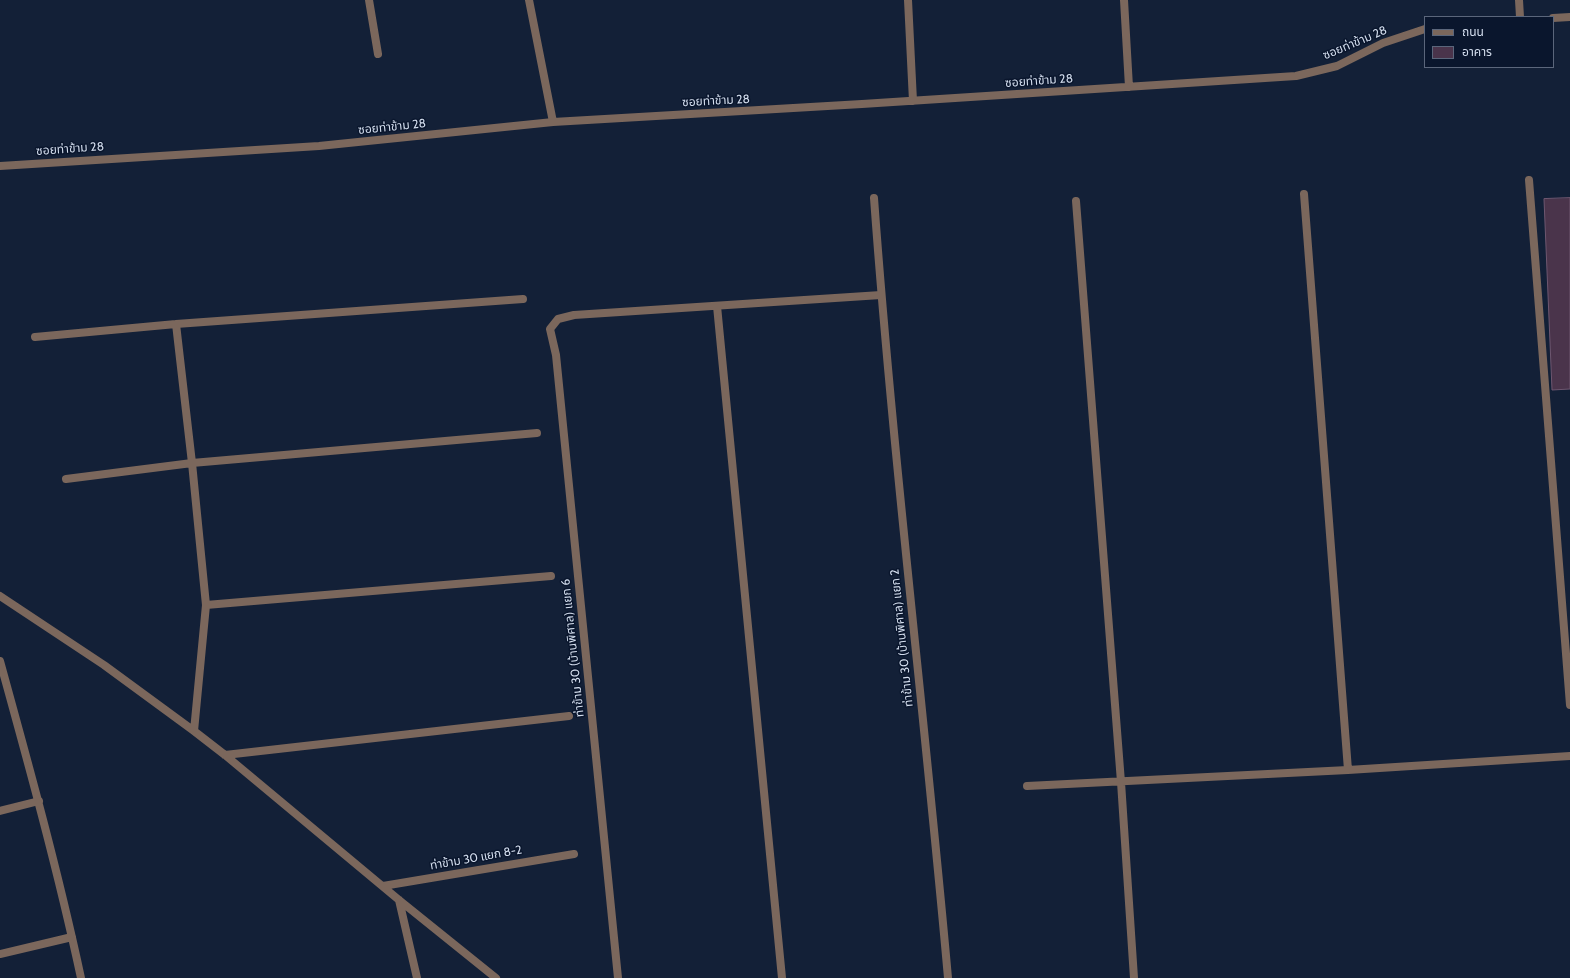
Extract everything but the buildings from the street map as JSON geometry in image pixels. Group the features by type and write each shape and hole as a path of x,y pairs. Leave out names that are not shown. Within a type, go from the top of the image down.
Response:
{"street":[{"path":"369,0 378,54"},
{"path":"529,0 553,122"},
{"path":"908,0 913,101"},
{"path":"1124,0 1129,87"},
{"path":"1519,0 1520,16"},
{"path":"1554,18 1570,17"},
{"name":"ซอยท่าข้าม 28","path":"0,166 319,146 553,122 913,101 1296,76 1337,66 1383,43 1424,29"},
{"path":"1529,180 1570,706"},
{"path":"1304,194 1348,770"},
{"name":"ท่าข้าม 30 (บ้านพิศาล) แยก 2","path":"874,198 881,295 906,567 948,978"},
{"path":"1076,201 1121,782 1134,978"},
{"path":"782,978 717,306 881,295"},
{"path":"35,337 176,324 522,299"},
{"name":"ท่าข้าม 30 (บ้านพิศาล) แยก 6","path":"618,978 556,355 550,329 558,319 574,315 717,306"},
{"path":"176,324 206,605 194,731"},
{"path":"66,479 192,463 537,433"},
{"path":"206,605 551,576"},
{"path":"0,596 104,665 194,731 496,978"},
{"path":"0,661 39,801 72,937 80,978"},
{"path":"225,755 569,716"},
{"path":"1027,786 1348,770 1570,756"},
{"path":"0,811 39,801"},
{"name":"ท่าข้าม 30 แยก 8-2","path":"383,886 574,854"},
{"path":"399,900 417,978"},
{"path":"0,954 72,937"}]}
